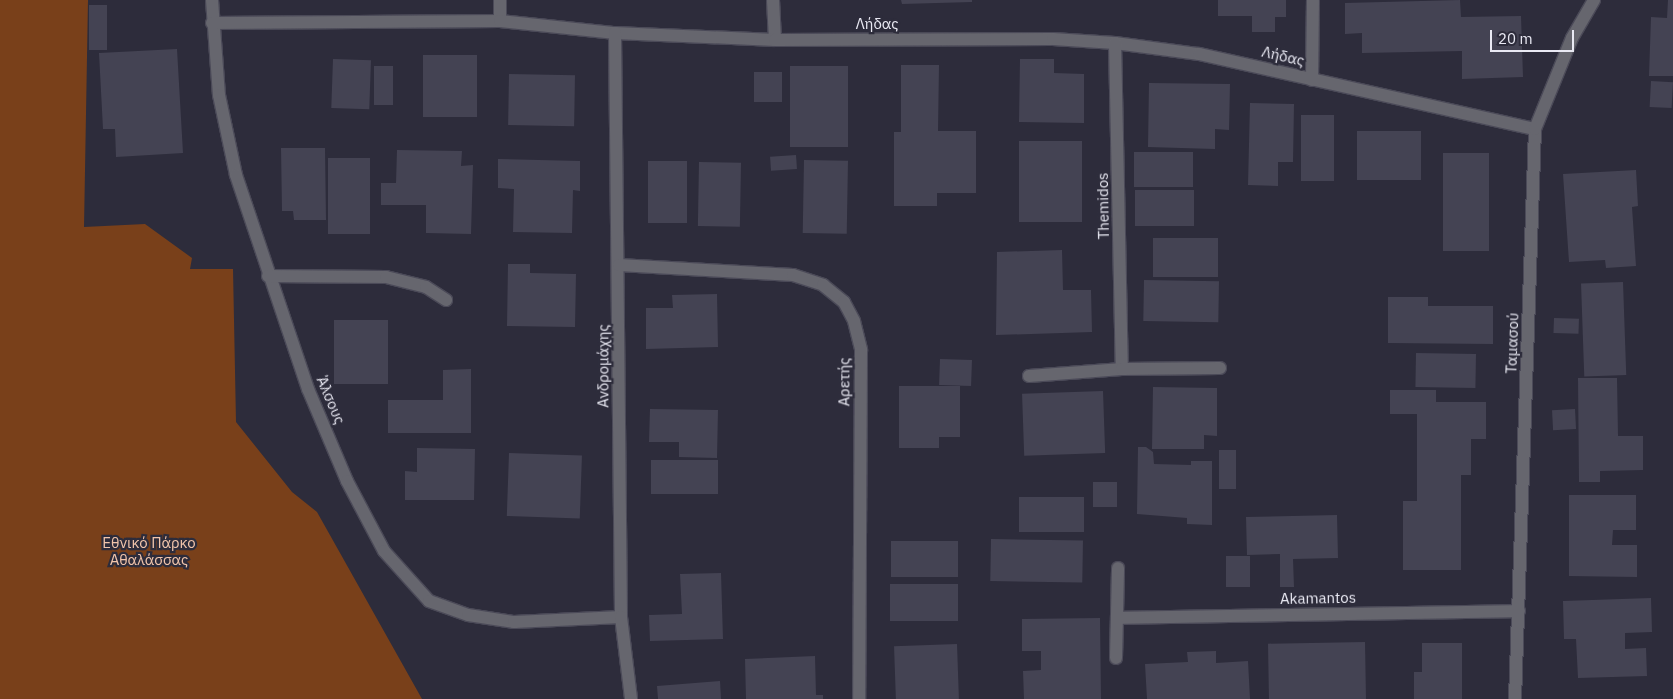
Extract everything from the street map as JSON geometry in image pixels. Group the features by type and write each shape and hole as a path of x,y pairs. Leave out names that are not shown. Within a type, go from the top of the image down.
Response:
{"street":[{"name":"Άλσους","path":"212,0 212,23 219,95 234,165 268,276 308,389 347,481 384,551 405,578 429,600 468,615 514,622 621,617"},
{"path":"500,0 500,21"},
{"path":"773,0 775,40"},
{"path":"1312,80 1313,0"},
{"name":"Ταμασού","path":"1516,699 1535,129 1572,38 1594,0"},
{"name":"Λήδας","path":"212,23 500,21 615,33 775,40 1053,39 1115,43 1199,54 1535,129"},
{"name":"Ανδρομάχης","path":"615,33 619,265 621,617 630,699"},
{"name":"Themidos","path":"1115,43 1122,369"},
{"name":"Αρετής","path":"619,265 793,275 823,285 844,302 854,321 860,350 859,699"},
{"path":"268,276 386,277 426,287 446,300"},
{"path":"1029,376 1122,369 1220,368"},
{"path":"1116,658 1118,568"},
{"name":"Akamantos","path":"1117,618 1519,611"}],"green space":[{"name":"Εθνικό Πάρκο Αθαλάσσας","path":"0,0 88,0 84,227 145,224 192,258 190,269 233,269 236,422 292,492 317,512 422,699 0,699"}],"building":[{"path":"901,0 972,0 972,2 902,4"},
{"path":"1218,0 1286,0 1286,17 1275,17 1275,32 1252,32 1252,16 1218,16"},
{"path":"1460,0 1461,17 1521,16 1523,77 1462,79 1462,51 1362,53 1362,33 1345,34 1345,3"},
{"path":"1668,0 1673,0 1673,76 1649,76 1651,17 1667,18"},
{"path":"89,5 107,5 107,50 89,50"},
{"path":"177,49 183,153 116,157 115,129 103,129 99,53"},
{"path":"423,55 477,55 477,117 423,117"},
{"path":"333,59 371,60 369,109 331,108"},
{"path":"1020,59 1054,59 1054,73 1084,74 1084,123 1019,122"},
{"path":"901,65 939,65 938,131 976,131 976,193 937,193 937,206 894,206 894,132 901,132"},
{"path":"374,66 393,66 393,105 374,105"},
{"path":"790,66 848,66 848,147 790,147"},
{"path":"754,72 782,72 782,102 754,102"},
{"path":"509,74 575,75 574,126 508,125"},
{"path":"1651,81 1673,82 1672,108 1650,107"},
{"path":"1149,83 1230,84 1229,130 1215,129 1215,149 1148,147"},
{"path":"1250,103 1294,104 1293,162 1278,162 1278,186 1248,185"},
{"path":"1301,115 1334,115 1334,181 1301,181"},
{"path":"1357,131 1421,131 1421,180 1357,180"},
{"path":"1019,141 1082,141 1082,222 1019,222"},
{"path":"281,148 325,148 326,220 294,220 293,211 282,211"},
{"path":"397,150 462,151 461,166 473,165 471,234 426,233 426,205 381,205 381,183 396,183"},
{"path":"1134,152 1193,152 1193,187 1134,187"},
{"path":"1443,153 1489,153 1489,251 1443,251"},
{"path":"796,155 797,169 771,171 770,157"},
{"path":"328,158 370,158 370,234 328,234"},
{"path":"498,159 580,161 580,191 573,190 572,233 513,232 514,189 498,188"},
{"path":"804,160 848,161 847,234 803,233"},
{"path":"648,161 687,161 687,223 648,223"},
{"path":"699,162 741,163 740,227 698,226"},
{"path":"1636,170 1638,206 1632,207 1636,266 1606,268 1605,260 1569,262 1563,174"},
{"path":"1135,190 1194,190 1194,226 1135,226"},
{"path":"1153,238 1218,238 1218,277 1153,277"},
{"path":"1062,250 1063,290 1091,290 1092,332 996,335 997,252"},
{"path":"508,264 530,264 530,273 576,274 575,327 507,326"},
{"path":"1144,280 1219,281 1218,322 1143,321"},
{"path":"1623,282 1626,375 1584,376 1581,283"},
{"path":"717,294 718,347 646,349 646,308 673,308 672,295"},
{"path":"1388,297 1428,297 1428,306 1493,306 1493,344 1388,343"},
{"path":"1554,318 1579,319 1578,334 1553,333"},
{"path":"334,320 388,320 388,384 334,384"},
{"path":"1416,353 1476,354 1475,388 1415,387"},
{"path":"940,359 972,360 971,386 939,385"},
{"path":"471,369 471,433 388,433 388,400 443,400 443,370"},
{"path":"1578,378 1617,378 1618,436 1643,436 1643,470 1600,471 1600,482 1579,482"},
{"path":"899,386 960,386 960,437 939,437 939,448 899,448"},
{"path":"1153,387 1217,388 1217,436 1204,435 1204,449 1152,449"},
{"path":"1390,390 1436,390 1436,402 1486,402 1486,439 1471,439 1471,475 1461,475 1461,570 1403,570 1403,501 1417,501 1417,414 1390,414"},
{"path":"1103,391 1105,453 1024,456 1022,394"},
{"path":"650,409 718,410 717,458 679,457 679,442 649,442"},
{"path":"1575,409 1576,429 1553,430 1552,410"},
{"path":"1138,447 1146,447 1153,452 1154,464 1191,465 1191,461 1212,461 1212,525 1187,524 1187,518 1137,514"},
{"path":"417,448 475,449 474,500 405,500 405,471 417,472"},
{"path":"1219,450 1236,450 1236,489 1219,489"},
{"path":"509,453 582,456 580,519 507,516"},
{"path":"651,460 718,460 718,494 651,494"},
{"path":"1093,482 1117,482 1117,507 1093,507"},
{"path":"1569,495 1636,495 1636,530 1613,530 1612,545 1637,545 1637,577 1569,576"},
{"path":"1019,497 1084,497 1084,532 1019,532"},
{"path":"1337,515 1338,558 1293,559 1294,587 1280,587 1280,554 1247,555 1246,517"},
{"path":"991,539 1083,541 1082,583 990,581"},
{"path":"891,541 958,541 958,577 891,577"},
{"path":"1226,556 1250,556 1250,587 1226,587"},
{"path":"721,573 723,639 650,641 649,615 682,614 680,574"},
{"path":"890,584 958,584 958,621 890,621"},
{"path":"1651,598 1652,632 1625,633 1625,649 1646,648 1647,676 1578,678 1576,639 1564,639 1563,601"},
{"path":"1100,618 1101,699 1024,699 1023,671 1041,670 1041,651 1022,651 1022,619"},
{"path":"1365,642 1366,699 1269,699 1268,644"},
{"path":"1422,643 1462,643 1462,699 1414,699 1414,672 1422,672"},
{"path":"957,644 959,699 896,699 894,646"},
{"path":"1216,651 1216,663 1248,661 1250,699 1147,699 1145,664 1188,662 1187,652"},
{"path":"815,656 816,695 823,695 823,699 746,699 745,659"},
{"path":"720,681 721,699 658,699 657,686"}]}
